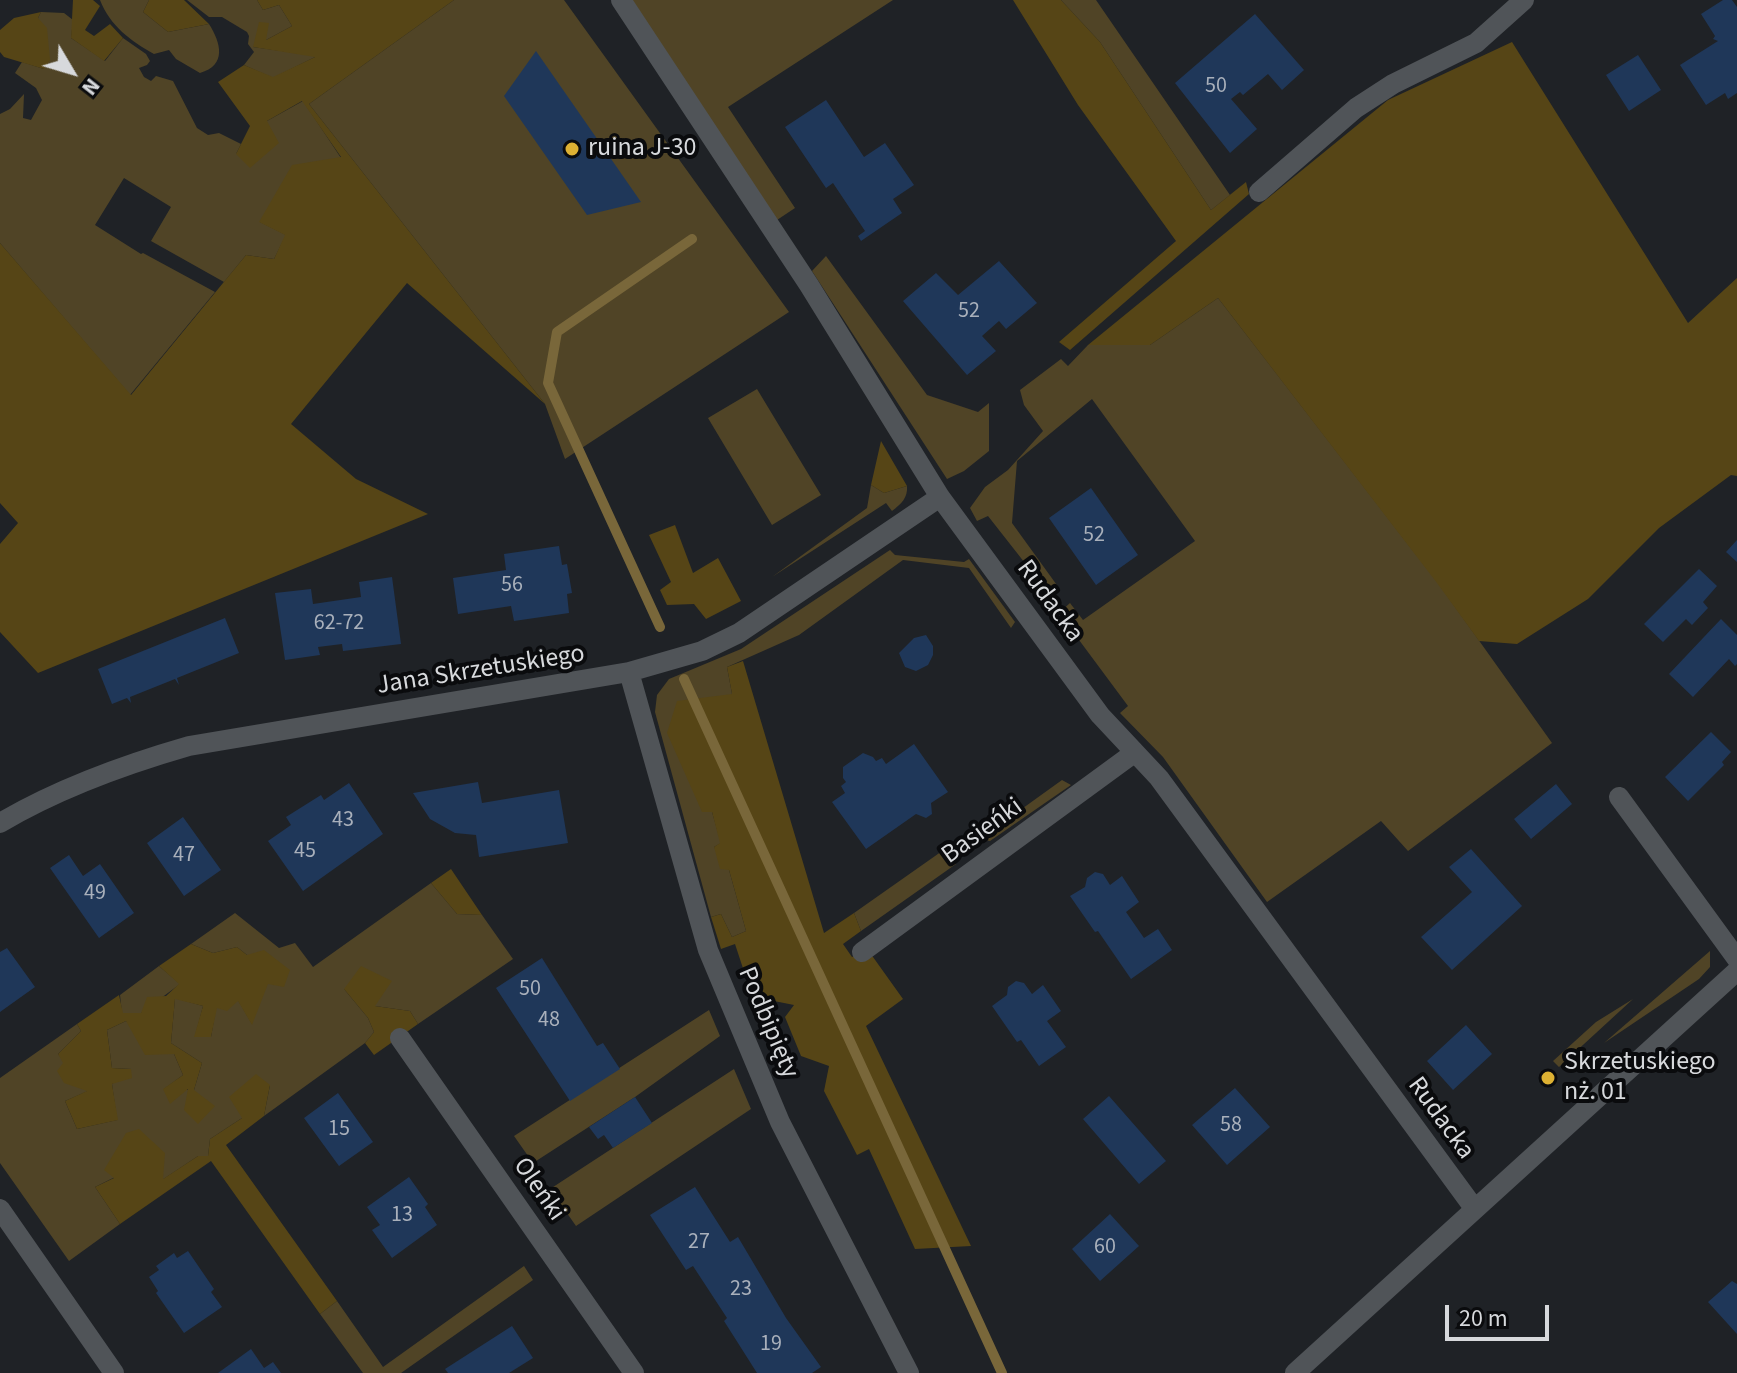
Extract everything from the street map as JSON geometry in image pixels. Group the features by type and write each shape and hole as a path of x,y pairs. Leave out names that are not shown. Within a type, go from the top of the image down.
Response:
{"street":[{"name":"Rudacka","path":"621,0 809,285 940,497 1100,715 1159,778 1474,1208"},
{"path":"1259,192 1356,108 1393,84 1476,43 1524,0"},
{"name":"Jana Skrzetuskiego","path":"0,823 84,782 189,746 629,672 702,651 739,633 940,497"},
{"name":"Podbipięty","path":"629,672 708,950 780,1122 909,1373"},
{"name":"Basieńki","path":"862,952 1134,753"},
{"path":"1619,797 1737,959"},
{"path":"1295,1373 1737,971"},
{"name":"Oleńki","path":"400,1038 634,1373"},
{"path":"0,1209 114,1373"}],"shaded area":[{"path":"73,0 93,0 100,6 85,30 94,36 110,24 123,38 104,61 71,38"},
{"path":"100,0 149,0 143,12 168,32 209,24 219,46 218,59 200,73 176,59 169,50 154,54 122,32 109,18"},
{"path":"149,0 184,0 209,24 168,32 143,12"},
{"path":"187,0 257,0 263,10 279,5 292,26 253,47 317,56 273,78 244,65 254,52 248,44 247,32 222,17 209,17"},
{"path":"257,0 454,0 309,104 545,404 407,283 291,424 356,479 428,514 38,673 0,632 0,544 18,523 0,503 0,243 131,395 246,255 274,259 285,235 259,222 292,165 341,157 302,101 267,121 279,143 250,168 236,154 250,126 218,82 244,65 273,77 315,57 253,47 259,22 269,23 266,40 292,26 279,5 263,10"},
{"path":"454,0 564,0 789,312 565,459 545,404 309,104"},
{"path":"631,0 893,0 728,107 795,208 777,220"},
{"path":"1013,0 1061,0 1100,42 1211,210 1246,182 1249,194 1070,350 1059,342 1176,241 1078,105"},
{"path":"1061,0 1096,0 1230,195 1211,210 1100,42"},
{"path":"41,12 64,13 73,20 71,38 105,61 123,38 146,54 150,61 139,68 144,77 151,81 156,76 173,81 197,128 208,135 219,133 241,144 236,154 267,121 303,101 341,158 260,222 286,235 274,259 246,255 224,282 151,241 171,207 124,178 95,225 141,254 215,292 130,395 0,243 0,114 10,109 24,94 23,118 31,120 42,100 36,88 15,73 22,62 44,69 38,18"},
{"path":"41,12 38,18 47,28 50,60 44,69 4,57 0,52 0,30 14,18"},
{"path":"1512,42 1688,323 1737,278 1737,476 1731,475 1659,528 1588,599 1517,644 1479,641 1218,298 1150,345 1088,345 1388,100"},
{"path":"826,256 927,395 978,412 989,403 989,451 964,471 947,479 812,271"},
{"path":"1218,298 1438,583 1552,743 1408,851 1381,821 1267,902 1163,757 1120,713 1128,706 1059,613 1070,603 1083,620 1195,541 1092,399 1017,461 1012,523 1059,588 1050,595 988,516 977,521 970,508 985,487 1008,470 1043,431 1024,405 1020,390 1061,359 1068,366 1088,345 1150,345"},
{"path":"757,389 821,495 772,525 708,418"},
{"path":"881,441 907,486 884,493 871,485"},
{"path":"871,485 884,493 907,486 906,494 892,511 886,503 772,577 867,508"},
{"path":"675,525 693,573 718,558 741,601 706,619 694,604 667,605 660,590 671,582 649,535"},
{"path":"890,550 895,555 964,562 969,559 1015,622 1011,628 969,568 903,560 799,635 727,667 732,694 702,812 712,812 721,843 714,847 729,870 746,931 732,937 721,914 711,917 655,712 657,695 669,679 741,649"},
{"path":"743,661 824,933 854,913 861,931 843,944 852,957 868,954 873,957 903,999 866,1026 971,1246 915,1249 869,1149 857,1155 824,1091 829,1066 801,1056 785,1017 794,1005 769,1000 757,1011 735,944 721,949 711,917 721,914 732,937 746,931 729,870 720,869 714,847 720,843 712,812 702,812 667,733 677,701 732,694 727,667"},
{"path":"1062,780 1071,785 990,841 980,839"},
{"path":"945,849 956,864 861,931 854,913"},
{"path":"451,869 482,915 457,914 431,883"},
{"path":"431,883 457,914 482,915 513,959 418,1024 410,1011 375,1006 344,989 368,1018 374,1032 365,1043 264,1116 270,1085 242,1118 210,1139 208,1156 198,1156 162,1180 115,1177 95,1187 120,1224 69,1261 0,1163 0,1078 77,1024 81,1031 58,1054 88,1091 65,1101 77,1129 117,1120 112,1084 131,1069 112,1068 107,1030 126,1021 174,1054 183,1075 164,1089 194,1090 202,1063 171,1043 175,998 203,1006 195,1037 211,1037 216,1008 238,1000 252,1024 247,955 237,947 213,953 191,944 235,913 279,948 295,943 313,967"},
{"path":"191,944 213,953 237,947 247,955 264,950 290,970 284,987 268,984 252,1025 238,1001 227,1011 217,1008 211,1037 194,1037 203,1006 175,999 171,1043 202,1063 194,1090 215,1106 198,1124 184,1110 188,1089 170,1104 163,1089 183,1075 174,1054 145,1055 126,1021 107,1030 112,1068 131,1069 132,1078 112,1084 118,1120 77,1129 65,1101 87,1091 64,1083 57,1071 63,1063 58,1054 81,1031 77,1024 119,995 123,1013 141,1013 147,997 166,996 179,984 159,966"},
{"path":"1710,951 1710,967 1699,979 1604,1043"},
{"path":"159,966 180,984 141,1013 122,1013 120,995"},
{"path":"361,966 392,981 375,1006 410,1011 418,1024 374,1055 365,1043 374,1032 368,1018 344,989"},
{"path":"1633,999 1559,1067 1553,1061 1596,1022"},
{"path":"709,1010 720,1036 635,1097 533,1163 514,1136"},
{"path":"734,1069 751,1109 576,1226 550,1189"},
{"path":"256,1074 270,1085 264,1116 226,1145 337,1301 320,1314 211,1161 120,1224 95,1187 114,1178 104,1170 126,1133 139,1129 165,1153 163,1179 198,1156 208,1156 210,1139 242,1118 229,1097"},
{"path":"524,1266 533,1280 401,1373 363,1373 320,1314 337,1301 383,1367"}],"building":[{"path":"1723,0 1732,0 1737,7 1737,93 1728,99 1725,93 1706,105 1680,65 1718,41 1713,39 1715,36 1701,14"},
{"path":"1255,14 1304,70 1282,90 1268,74 1243,95 1240,92 1231,99 1257,129 1230,153 1175,83"},
{"name":"ruina J-30","path":"536,51 641,202 587,215 504,96"},
{"path":"1638,55 1661,90 1629,111 1606,75"},
{"path":"826,100 864,157 885,143 914,185 893,199 902,213 861,241 858,236 865,231 833,183 826,188 785,127"},
{"path":"999,261 1037,303 1006,329 999,321 982,336 996,351 967,375 903,301 936,273 958,295"},
{"path":"1091,488 1138,555 1096,585 1049,518"},
{"path":"1737,540 1737,562 1726,552"},
{"path":"559,546 562,565 567,564 572,593 567,594 569,613 514,621 511,606 458,614 453,578 506,570 504,554"},
{"path":"1699,569 1717,586 1703,602 1708,608 1692,625 1686,619 1663,642 1644,624"},
{"path":"392,577 401,644 343,651 342,644 318,647 320,655 285,660 275,593 311,589 313,604 361,597 359,582"},
{"path":"225,618 239,653 177,678 179,685 175,679 130,697 131,703 127,698 112,704 98,669"},
{"path":"1721,619 1737,635 1737,664 1735,666 1729,659 1693,697 1669,674"},
{"path":"926,635 933,646 928,665 916,671 905,667 899,653 914,638"},
{"path":"1711,732 1731,752 1722,762 1724,765 1688,801 1665,777"},
{"path":"914,744 948,792 931,803 932,814 926,818 916,814 866,849 832,802 845,793 841,786 846,782 843,767 863,753 876,761 882,758 886,764"},
{"path":"478,782 482,803 559,790 568,843 479,857 476,835 455,833 430,819 413,793"},
{"path":"349,783 383,834 303,891 268,841 291,825 286,817 321,795 324,800"},
{"path":"1556,784 1572,804 1531,839 1514,819"},
{"path":"183,817 221,870 184,896 147,843"},
{"path":"1471,849 1522,906 1452,970 1421,937 1472,892 1449,867"},
{"path":"69,855 83,876 100,864 134,913 99,938 50,868"},
{"path":"1095,872 1103,874 1110,885 1122,876 1139,902 1126,912 1144,938 1158,929 1172,950 1131,979 1070,896 1085,887 1087,878"},
{"path":"7,948 35,987 0,1012 0,952"},
{"path":"542,958 597,1046 603,1043 620,1069 570,1101 496,988"},
{"path":"1016,981 1024,983 1032,994 1043,985 1061,1011 1047,1021 1066,1047 1039,1066 1021,1040 1017,1042 992,1006 1007,995 1008,987"},
{"path":"1466,1025 1492,1054 1453,1090 1427,1061"},
{"path":"1235,1088 1270,1127 1227,1165 1192,1125"},
{"path":"338,1093 373,1142 339,1166 304,1118"},
{"path":"1109,1096 1166,1161 1139,1184 1083,1119"},
{"path":"635,1097 652,1123 613,1148 604,1135 598,1139 589,1127"},
{"path":"409,1177 428,1204 425,1207 437,1225 392,1258 372,1230 380,1225 367,1207"},
{"path":"695,1187 730,1242 738,1237 786,1318 821,1367 812,1373 757,1373 724,1321 727,1318 693,1266 686,1270 650,1215"},
{"path":"1110,1214 1139,1246 1100,1281 1072,1249"},
{"path":"188,1251 214,1289 211,1292 222,1307 184,1333 156,1293 158,1291 149,1277 159,1270 156,1266 174,1253 177,1258"},
{"path":"1732,1281 1737,1284 1737,1334 1708,1302"},
{"path":"512,1326 533,1358 509,1373 448,1373 445,1369"},
{"path":"251,1349 264,1368 273,1362 281,1373 218,1373"}],"waterway":[{"path":"660,627 548,383 557,332 692,239"},
{"path":"684,679 1002,1373"}],"place":[{"name":"ruina J-30","path":"572,149"},
{"name":"Skrzetuskiego nż. 01","path":"1548,1078"}]}
